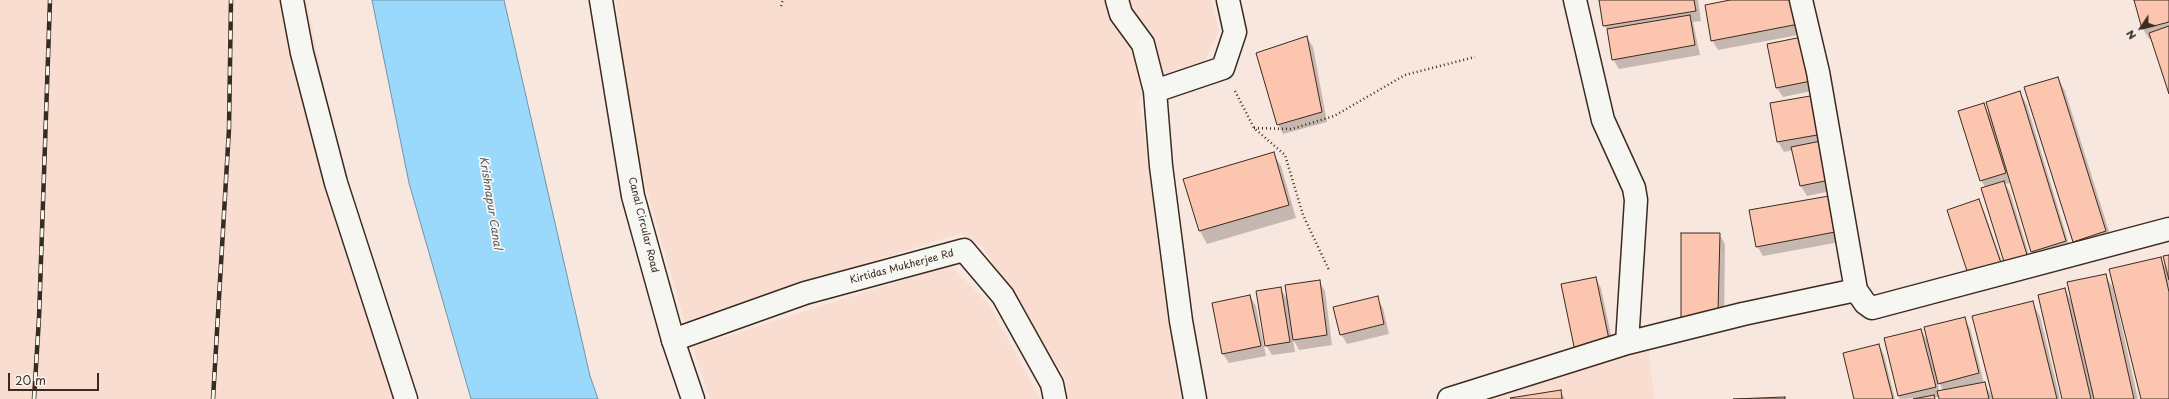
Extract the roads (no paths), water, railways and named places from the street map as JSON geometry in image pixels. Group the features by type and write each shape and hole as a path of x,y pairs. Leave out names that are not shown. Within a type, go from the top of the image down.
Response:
{"street":[{"path":"292,0 302,53 336,183 406,399"},
{"name":"Canal Circular Road","path":"601,0 633,196 673,340 693,399"},
{"path":"1117,0 1121,14 1143,44 1155,91 1161,166 1179,305 1195,399"},
{"path":"1155,91 1223,68 1235,32 1228,0"},
{"path":"1575,0 1603,120 1634,188 1636,200 1627,343"},
{"path":"1801,0 1818,72 1856,290 1865,303 1872,308 2169,229"},
{"name":"Kirtidas Mukherjee Rd","path":"673,340 805,293 964,250 1003,296 1052,384 1055,399"},
{"path":"1449,399 1627,343 1743,314 1856,290"}],"water":[{"name":"Krishnapur Canal","path":"372,0 504,0 590,376 598,399 471,399 409,183"}],"railway":[{"path":"34,399 39,318 50,0"},
{"path":"213,399 229,129 231,0"}]}
